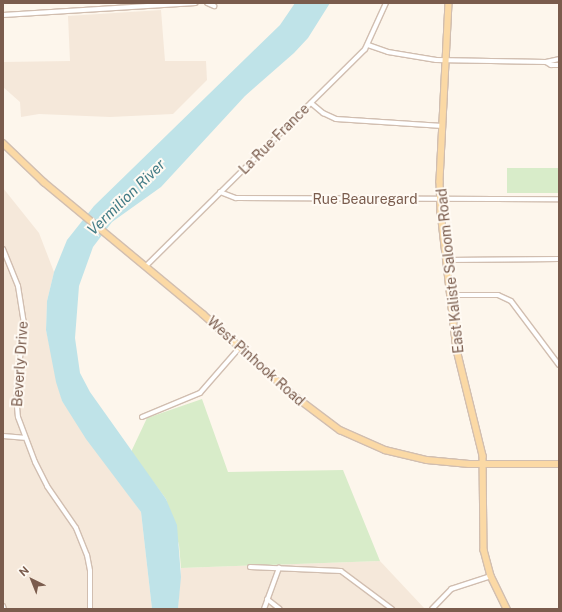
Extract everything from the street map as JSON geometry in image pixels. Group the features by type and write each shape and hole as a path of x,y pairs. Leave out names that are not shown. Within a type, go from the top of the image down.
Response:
{"main road":[{"name":"East Kaliste Saloom Road","path":"449,3 440,199 457,350 480,438 483,464 484,542 491,576 507,609"},
{"name":"West Pinhook Road","path":"3,143 76,208 241,346 307,406 351,436 385,450 416,458 483,464 559,464"}],"street":[{"path":"3,15 196,3"},
{"path":"207,3 214,6"},
{"name":"La Rue France","path":"146,266 368,45 386,3"},
{"path":"368,45 388,52 446,60 546,62 559,59"},
{"path":"546,62 551,65 559,65"},
{"path":"311,103 323,113 336,119 443,126"},
{"name":"Rue Beauregard","path":"220,192 236,198 559,199"},
{"name":"Beverly Drive","path":"3,249 18,286 23,307 24,330 15,401 24,438 48,486 80,538 90,571 90,609"},
{"path":"447,260 559,259"},
{"path":"451,295 498,296 511,300 559,365"},
{"path":"142,417 200,393 241,346"},
{"path":"3,436 24,438"},
{"path":"250,567 344,572 392,609"},
{"path":"264,609 279,568"},
{"path":"432,609 451,589 491,576"},
{"path":"267,599 280,609"}],"shaded area":[{"path":"161,10 165,61 206,61 207,80 173,114 110,117 39,114 21,117 20,102 3,87 3,62 70,61 68,16"},
{"path":"3,188 39,233 54,272 47,301 46,330 62,401 141,512 152,609 3,609"},
{"path":"380,561 425,609 178,609 181,568"}],"green space":[{"path":"507,168 559,168 559,193 507,193"},
{"path":"202,399 228,472 343,470 380,561 181,568 179,545 166,499 131,452 147,418"}],"water":[{"name":"Vermilion River","path":"295,3 330,3 308,38 294,53 245,96 161,187 112,222 93,247 79,286 75,338 80,373 90,392 166,499 177,525 181,577 178,609 152,609 141,512 86,439 62,401 56,382 46,330 47,301 54,272 67,240 94,206 280,25"}]}
